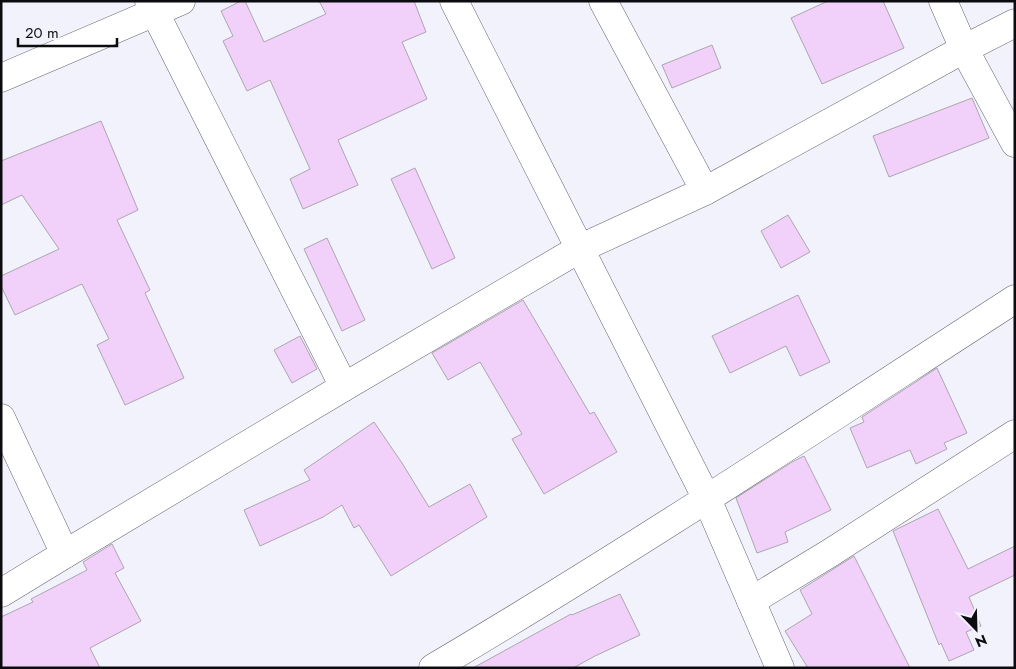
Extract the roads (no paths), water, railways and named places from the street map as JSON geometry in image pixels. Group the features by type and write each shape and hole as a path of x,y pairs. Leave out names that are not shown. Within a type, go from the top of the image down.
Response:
{"street":[{"path":"1,78 152,7 181,1"},
{"path":"454,1 706,499 780,668"},
{"path":"603,1 705,191"},
{"path":"943,1 964,49 1015,143"},
{"path":"152,7 344,387"},
{"path":"1,593 579,248 705,191 1015,23"},
{"path":"434,668 528,612 706,499 1015,299"},
{"path":"1,418 65,554"},
{"path":"751,601 830,553 1015,434"}]}
